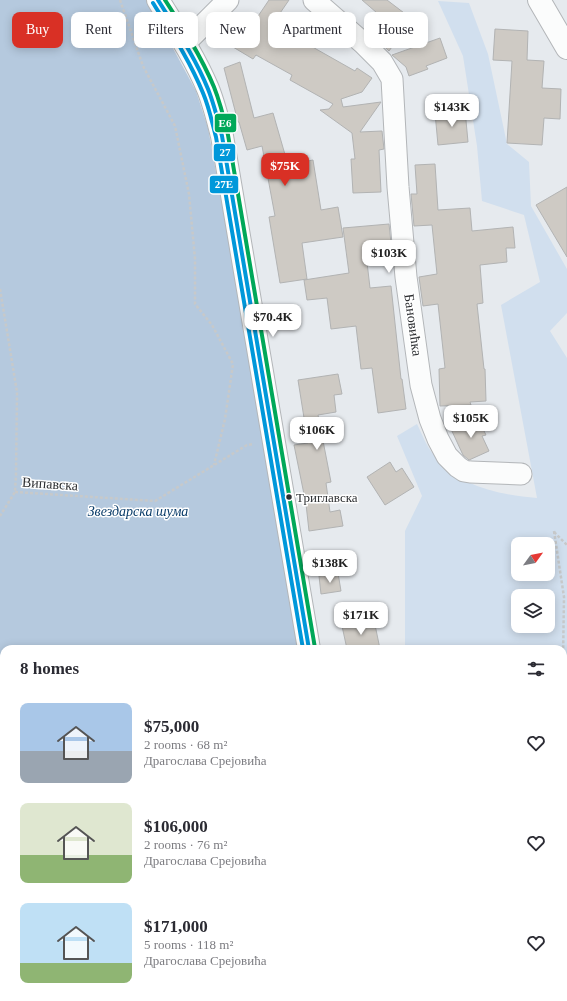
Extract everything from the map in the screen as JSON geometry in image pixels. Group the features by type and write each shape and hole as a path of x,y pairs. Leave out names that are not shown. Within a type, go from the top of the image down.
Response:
{"main road":[{"path":"158,0 166,12"},
{"path":"539,0 567,48"},
{"path":"187,48 208,90 222,136 308,645"}],"street":[{"path":"198,30 228,0"},
{"name":"Бановићка","path":"314,0 363,43 382,62 392,79 398,188 406,277 422,386 430,419 438,439 452,462 464,471 521,474"}],"path":[{"path":"120,0 143,66 175,126 189,194 195,259 195,304 212,325 233,364 225,419 214,465"},
{"name":"Випавска","path":"0,289 17,392 16,475 14,492 155,501 246,445 273,441"},
{"path":"0,516 14,492"},
{"path":"563,645 564,597 554,532 567,545"}],"shaded area":[{"path":"438,1 469,3 488,54 507,144 529,162 531,206 567,269 567,313 550,331 567,358 567,645 405,645 405,531 422,496 397,436 417,424 433,454 454,474 480,487 523,497 537,498 501,305 540,282 524,215 482,201 477,146 463,56"}],"green space":[{"name":"Звездарска шума","path":"0,0 147,0 153,12 134,12 134,48 173,48 196,91 208,128 302,645 0,645"}],"building":[{"path":"269,0 289,0 281,12 268,12 268,48 314,48 355,71 357,68 372,78 362,92 341,99 343,107 381,102 360,132 382,131 384,149 379,150 381,192 353,193 351,159 355,159 352,133 320,110 329,109 333,104 290,80 292,75 256,55 253,59 235,48 260,48 260,13"},
{"path":"362,0 387,0 403,12 376,12"},
{"path":"495,29 528,31 527,60 544,61 542,88 561,89 560,119 544,118 542,145 507,143 512,61 493,60"},
{"path":"440,38 447,58 426,66 428,69 409,76 406,67 392,55 412,48 428,48 428,42"},
{"path":"240,62 254,118 273,113 288,165 313,160 321,210 338,207 343,237 302,243 307,279 280,283 269,217 275,216 262,146 247,150 224,68"},
{"path":"465,110 468,142 438,145 435,113"},
{"path":"435,164 438,210 470,208 472,231 513,227 515,248 506,248 507,262 480,265 483,303 477,304 485,369 486,401 470,402 471,405 440,406 439,369 445,368 438,304 423,306 419,277 437,274 432,225 414,226 411,194 417,194 415,165"},
{"path":"567,187 567,257 536,205"},
{"path":"389,224 391,243 365,245 370,288 391,286 401,379 406,409 378,413 372,368 361,369 356,326 331,329 327,298 307,300 304,280 349,273 343,228"},
{"path":"338,374 342,394 334,395 336,412 318,415 331,482 326,483 330,512 340,510 343,526 309,531 306,504 294,445 308,443 298,380"},
{"path":"477,417 486,435 482,436 489,451 469,460 463,455 451,429"},
{"path":"390,462 396,472 402,468 414,487 385,505 367,477"},
{"path":"338,573 341,591 321,594 319,576"},
{"path":"374,620 379,645 346,645 342,626"}],"transit line":[{"name":"27","path":"158,0 185,43 203,77 212,100 222,136 308,645"},
{"name":"E6","path":"165,0 191,42 209,76 218,98 228,135 314,645"},
{"name":"27E","path":"153,3 180,47 198,81 207,104 216,137 302,645"}],"place":[{"name":"Триглавска","path":"289,497"}]}
